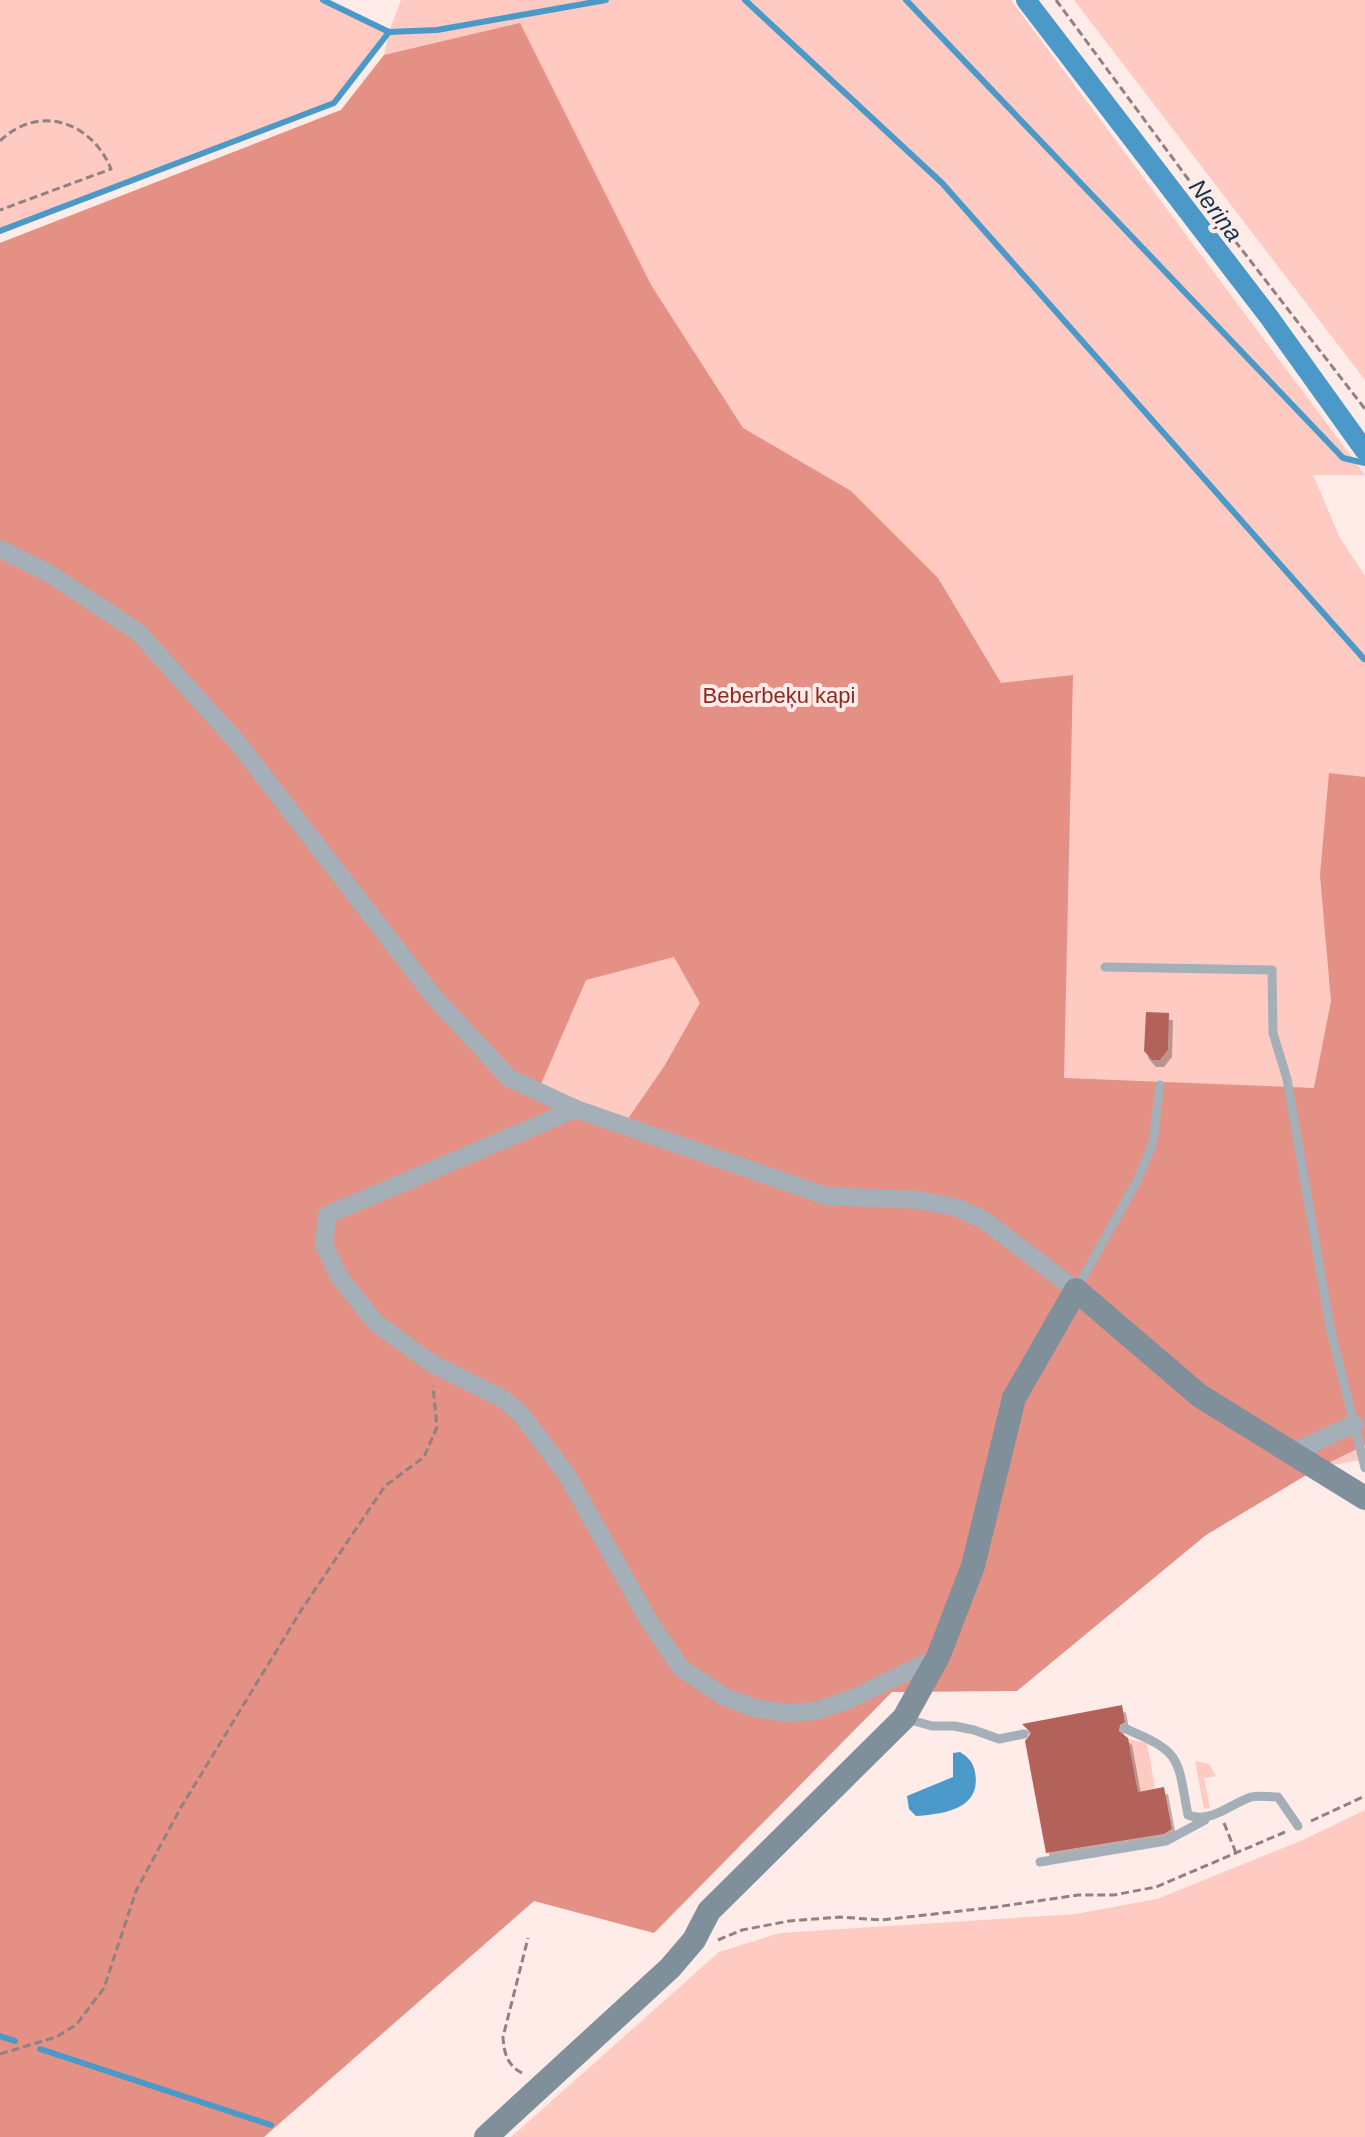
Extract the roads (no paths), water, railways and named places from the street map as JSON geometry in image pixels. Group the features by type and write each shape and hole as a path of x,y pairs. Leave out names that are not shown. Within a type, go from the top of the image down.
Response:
{"street":[{"path":"0,549 50,574 138,632 238,743 434,997 509,1078 576,1109 826,1196 919,1200 958,1208 984,1220 1076,1290 1200,1396 1365,1498"},
{"path":"576,1109 327,1215 324,1245 340,1278 376,1323 431,1363 503,1399 520,1413 567,1475 649,1621 681,1668 723,1696 754,1708 786,1713 816,1711 851,1699 938,1657"},
{"path":"486,2137 670,1968 694,1940 709,1911 904,1718 938,1657 973,1566 1014,1398 1076,1290"},
{"path":"1292,1453 1354,1424"}],"lane":[{"path":"1105,967 1272,970 1273,1033 1287,1079 1330,1327 1365,1468"},
{"path":"1076,1290 1137,1181 1153,1142 1160,1085"},
{"path":"904,1718 932,1726 974,1730 999,1739 1024,1734"},
{"path":"1126,1729 1160,1743 1178,1761 1188,1815 1198,1819 1215,1814"},
{"path":"1040,1862 1166,1841 1253,1796 1278,1797 1298,1826"}],"water":[{"path":"960,1752 974,1768 976,1784 973,1794 967,1802 949,1811 916,1816 909,1809 907,1796 953,1777 953,1753"}],"waterway":[{"path":"323,0 389,32 437,30 606,0"},
{"path":"745,0 942,183 1364,659"},
{"path":"906,0 1343,458 1365,463"},
{"name":"Neriņa","path":"1026,0 1269,317 1365,451"},
{"path":"0,231 334,103 389,32"},
{"path":"0,2036 15,2041"},
{"path":"40,2049 271,2125"}],"park label":[{"name":"Beberbeķu kapi","path":"779,695"}]}
